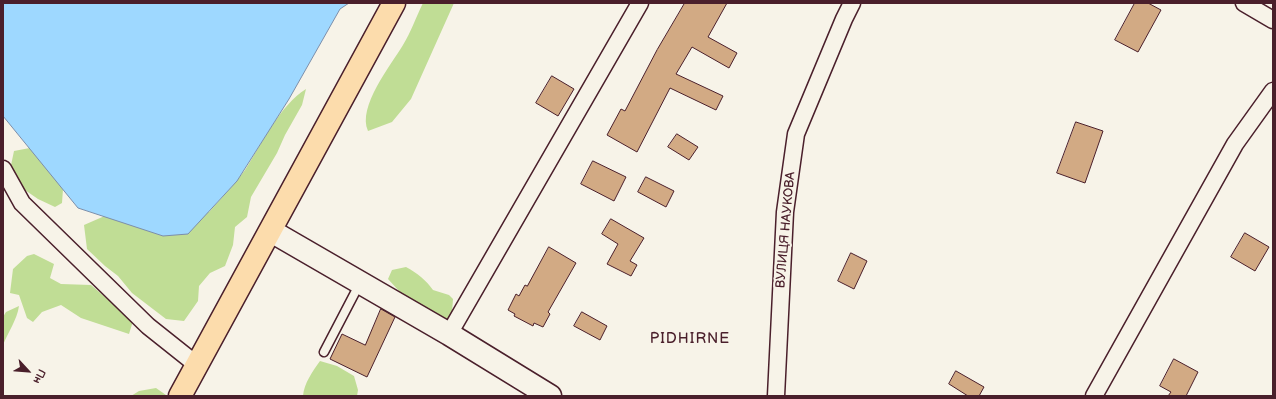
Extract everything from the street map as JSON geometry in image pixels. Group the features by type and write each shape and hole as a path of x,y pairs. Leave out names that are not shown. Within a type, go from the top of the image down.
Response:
{"highway":[{"path":"180,396 394,3"}],"street":[{"path":"449,334 640,3"},
{"name":"ВУЛИЦЯ НАУКОВА","path":"776,396 785,212 796,134 852,3"},
{"path":"1244,3 1273,20"},
{"path":"1094,396 1235,144 1273,91"},
{"path":"3,169 22,203 148,326 197,365"},
{"path":"271,231 449,334 550,396"}],"lane":[{"path":"324,352 360,282"}],"green space":[{"path":"423,3 454,3 411,99 392,122 368,131 366,121 367,110 371,99 377,86 406,40"},
{"path":"306,89 302,105 285,135 277,153 251,197 247,217 235,227 233,245 225,266 210,273 199,286 198,301 184,321 166,319 132,293 118,276 87,249 84,225 116,211 209,212 245,170 279,115 297,96"},
{"path":"35,147 63,189 62,203 55,207 38,199 19,186 10,170 14,151"},
{"path":"34,254 54,264 50,278 61,284 91,285 133,321 129,334 81,318 61,305 42,312 33,322 27,318 19,295 10,293 13,269 27,256"},
{"path":"406,267 421,277 433,290 449,295 453,299 450,320 441,324 410,303 388,279 392,270"},
{"path":"19,306 3,345 3,317 6,312"},
{"path":"320,361 337,366 354,376 358,390 357,396 303,396 307,382"},
{"path":"156,388 166,395 131,396 139,391"}],"water":[{"path":"3,3 349,3 340,9 289,99 237,181 188,234 163,236 78,208 3,116"}],"building":[{"path":"685,3 727,3 708,37 737,53 729,68 692,47 676,74 723,96 716,110 670,88 637,152 607,135 621,109 625,111 657,50"},
{"path":"1135,3 1148,3 1161,10 1138,52 1115,40"},
{"path":"552,76 574,89 558,116 536,103"},
{"path":"1076,122 1103,131 1085,183 1057,173"},
{"path":"677,134 698,147 689,160 668,147"},
{"path":"593,161 626,177 614,201 581,184"},
{"path":"646,177 674,191 666,207 638,192"},
{"path":"611,219 644,238 630,261 637,265 631,276 607,264 618,244 602,234"},
{"path":"1245,233 1269,247 1255,271 1231,257"},
{"path":"549,247 576,263 548,312 550,314 543,327 534,323 533,326 514,316 515,314 508,310 516,294 519,296 525,285 527,286"},
{"path":"851,253 867,261 854,289 838,281"},
{"path":"381,309 395,317 367,377 330,359 342,334 365,345"},
{"path":"582,312 607,326 600,340 574,326"},
{"path":"1174,359 1198,372 1186,396 1168,396 1171,392 1160,386"},
{"path":"956,371 984,387 979,396 968,396 949,384"}],"district":[{"name":"PIDHIRNE","path":"690,339"}]}
